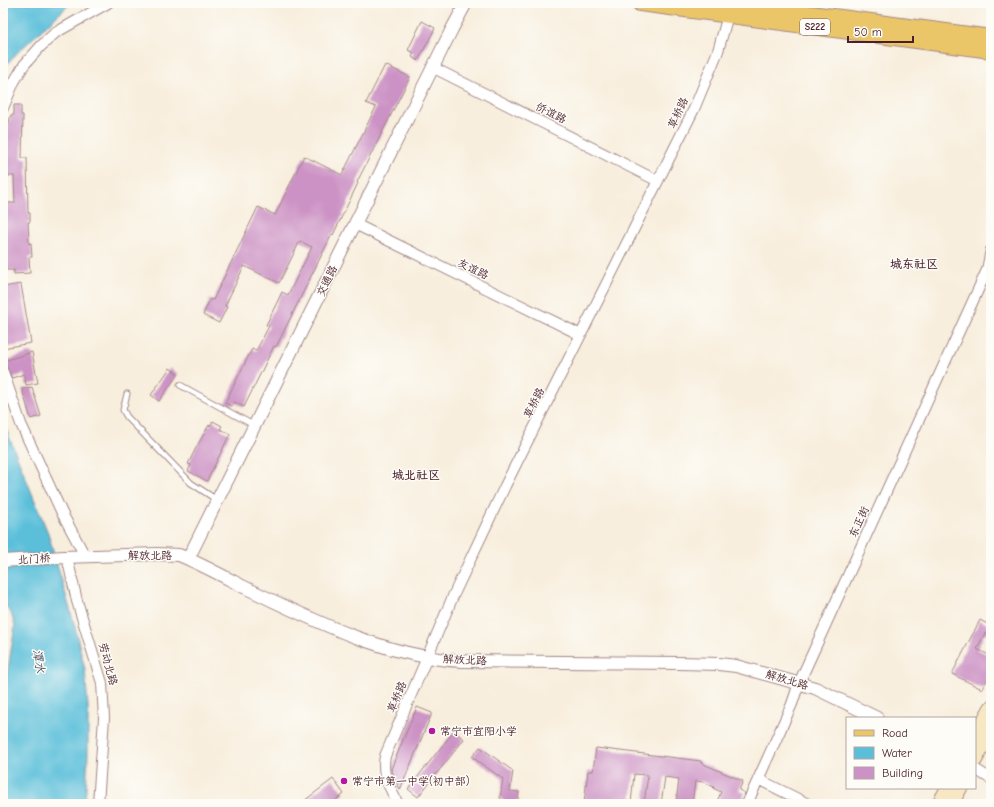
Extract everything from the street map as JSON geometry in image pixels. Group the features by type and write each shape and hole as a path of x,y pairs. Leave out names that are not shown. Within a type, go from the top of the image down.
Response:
{"main road":[{"name":"S222","path":"640,3 728,9 991,38"},
{"name":"S222","path":"728,9 991,50"},
{"path":"976,735 991,708"},
{"path":"976,758 991,730"},
{"path":"939,804 947,789"},
{"path":"951,804 959,789"}],"street":[{"path":"3,108 14,82 24,65 41,46 55,33 108,3"},
{"name":"交通路","path":"188,559 432,67 466,3"},
{"name":"草桥路","path":"398,804 384,776 384,756 454,594 505,486 694,108 718,50 728,9"},
{"name":"侨谊路","path":"432,67 658,180"},
{"name":"友谊路","path":"355,224 581,335"},
{"name":"东正街","path":"746,804 792,704 799,683 987,270 991,250"},
{"path":"3,372 21,424 62,513 85,556"},
{"name":"解放北路","path":"66,557 157,554 179,555 338,630 388,648 427,657 462,661 719,664 736,666 815,688 876,717"},
{"name":"北门桥","path":"3,561 66,557"},
{"name":"劳动北路","path":"66,557 104,694 104,718 98,804"},
{"path":"976,771 991,779"},
{"path":"758,779 808,804"}],"lane":[{"path":"180,385 254,426"},
{"path":"127,394 123,410 127,418 191,483 218,500"}],"water":[{"path":"3,3 71,3 18,52 3,71"},
{"name":"潭水","path":"3,422 48,533 74,623 85,670 88,707 88,755 85,804 3,804 3,699 15,626 11,613 3,603"}],"building":[{"path":"422,21 435,28 418,61 412,57 414,53 408,50"},
{"path":"385,65 410,77 357,182 358,183 333,235 332,234 276,347 274,346 244,407 234,402 232,406 225,403 252,349 256,351 269,326 266,325 282,292 288,295 312,247 300,241 279,283 244,266 225,306 227,307 219,323 203,315 210,299 213,300 258,207 275,215 304,156 342,175 376,107 366,103"},
{"path":"14,105 21,105 21,115 23,115 22,158 27,158 28,213 30,213 30,222 28,222 29,244 31,243 32,257 29,257 30,273 14,274 14,270 3,270 3,203 15,203 14,176 3,176 3,143 11,115 14,115"},
{"path":"21,284 31,343 3,348 3,287"},
{"path":"32,352 38,383 26,385 24,374 12,378 4,361"},
{"path":"170,368 178,374 159,401 151,395"},
{"path":"32,387 41,416 31,419 22,389"},
{"path":"213,421 222,426 220,429 230,434 207,481 188,471 191,465 188,464 209,425 210,426"},
{"path":"980,620 991,626 991,636 985,633 977,649 991,656 991,672 982,689 952,674"},
{"path":"417,707 432,713 400,790 391,769"},
{"path":"454,731 464,739 418,797 408,789"},
{"path":"480,747 513,771 510,791 519,792 517,804 505,804 505,802 500,798 503,779 472,757"},
{"path":"596,748 701,761 701,763 743,781 739,790 745,793 740,804 716,804 721,792 704,782 695,781 692,804 676,804 679,779 665,777 661,804 644,804 648,775 634,774 631,804 584,804 588,771 593,771"},
{"path":"333,779 344,794 331,804 300,804"}],"place":[{"name":"常宁市宜阳小学","path":"432,731"},
{"name":"常宁市第一中学(初中部)","path":"344,781"}],"district":[{"name":"城东社区","path":"914,264"},
{"name":"城北社区","path":"416,475"}]}
